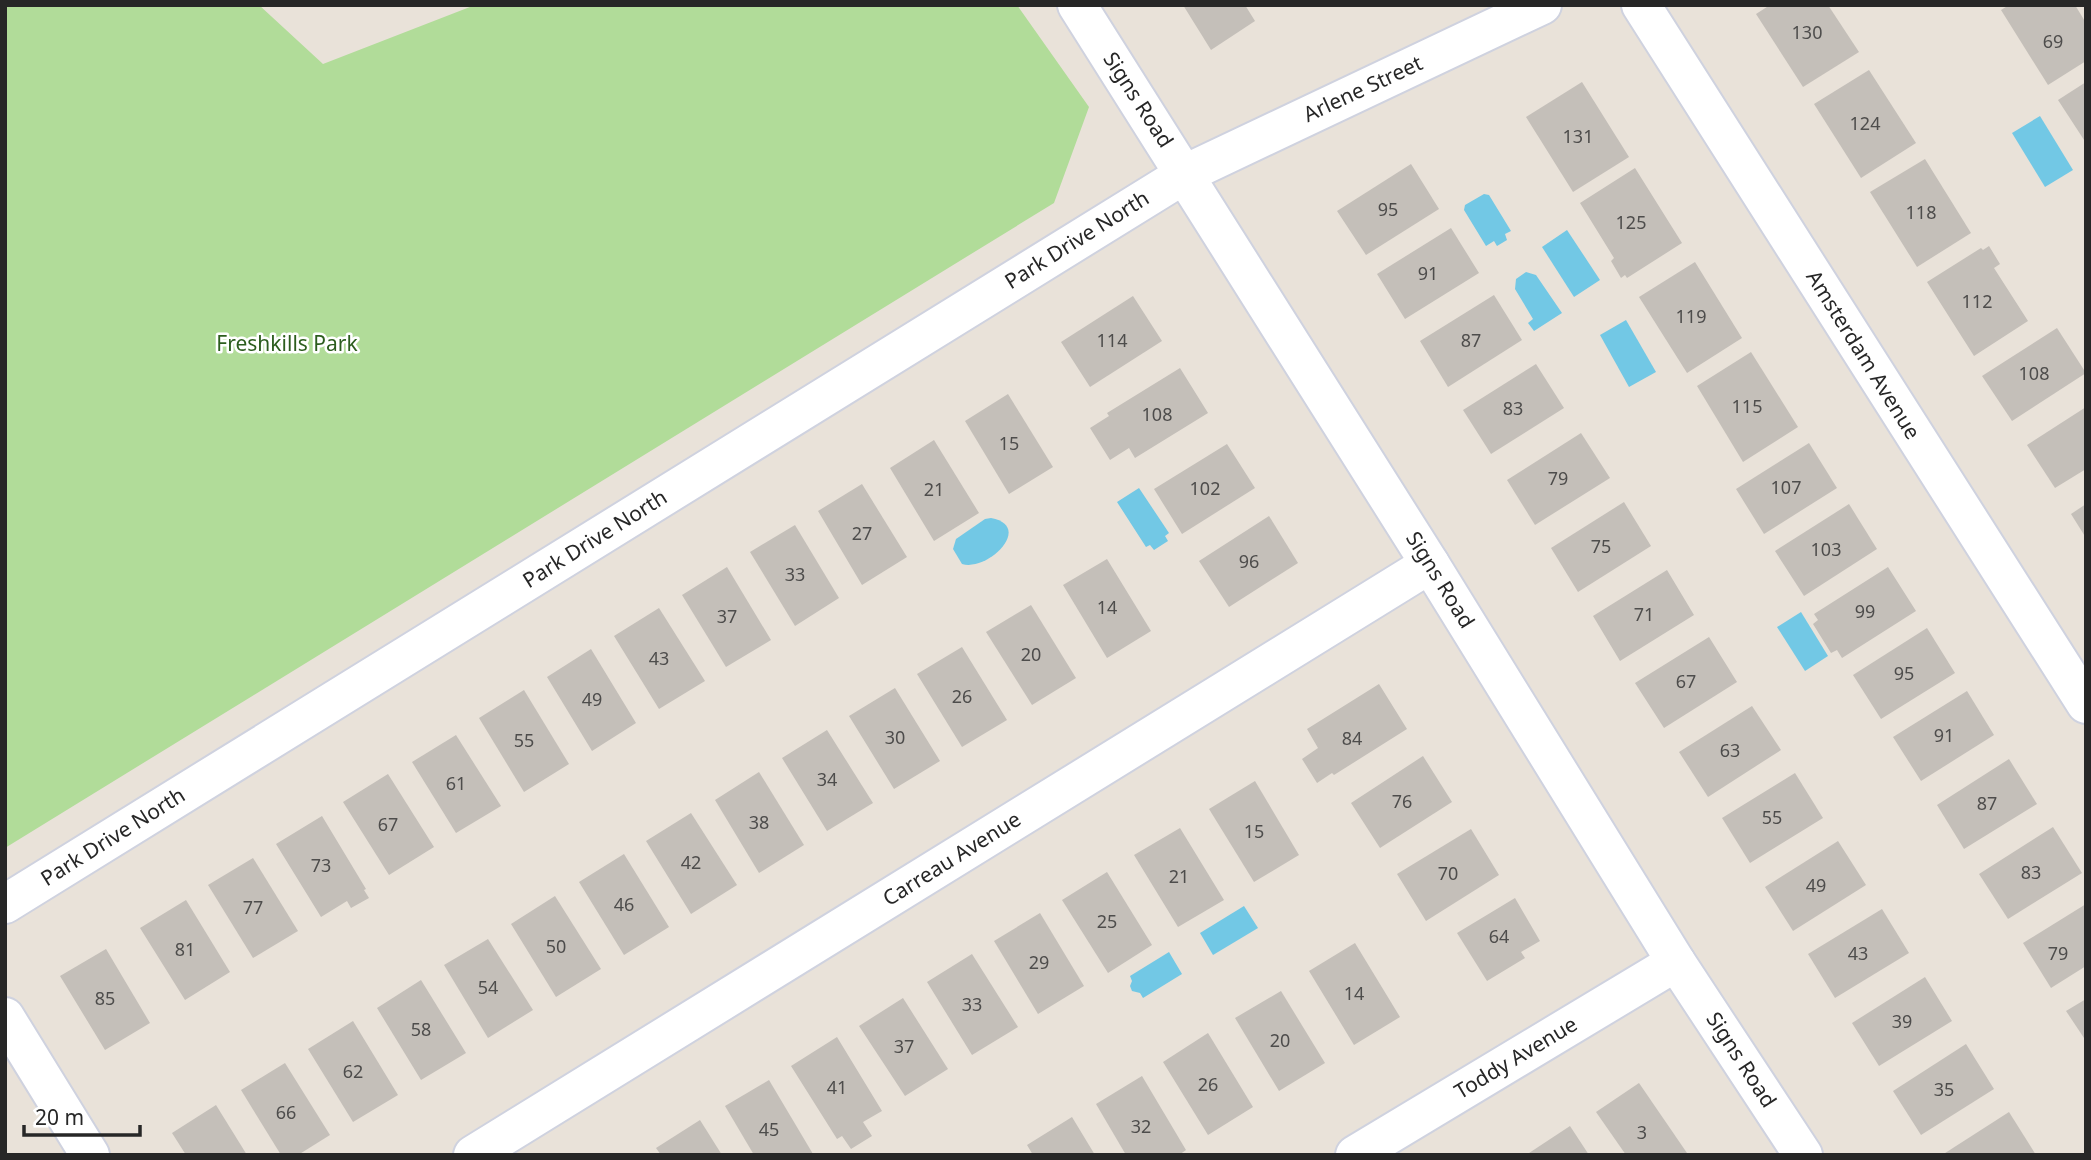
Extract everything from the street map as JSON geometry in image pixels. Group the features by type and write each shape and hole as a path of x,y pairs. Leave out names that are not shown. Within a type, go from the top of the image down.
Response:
{"street":[{"name":"Signs Road","path":"1077,5 1430,564 1676,962 1802,1155"},
{"name":"Arlene Street","path":"1185,174 1542,5"},
{"name":"Amsterdam Avenue","path":"1641,5 2086,704"},
{"name":"Park Drive North","path":"5,904 1185,174"},
{"name":"Carreau Avenue","path":"473,1155 1430,564"},
{"name":"Toddy Avenue","path":"1355,1155 1676,962"},
{"path":"5,1017 90,1155"}],"green space":[{"name":"Freshkills Park","path":"5,5 259,5 323,64 475,5 1017,5 1089,107 1054,203 5,848"}],"water":[{"path":"2040,116 2073,170 2045,187 2012,133"},
{"path":"1484,194 1489,195 1511,231 1505,234 1507,240 1497,246 1494,241 1486,246 1464,210 1465,205"},
{"path":"1567,230 1600,280 1574,297 1542,247"},
{"path":"1526,272 1536,275 1562,313 1534,331 1528,323 1533,319 1515,289 1516,279"},
{"path":"1626,320 1656,372 1629,387 1600,335"},
{"path":"1139,488 1169,533 1165,536 1168,541 1154,550 1150,545 1146,547 1117,502"},
{"path":"991,518 1003,523 1008,530 1008,538 994,555 984,561 972,565 962,564 953,549 956,539 985,519"},
{"path":"1801,612 1828,656 1805,671 1777,627"},
{"path":"1244,906 1258,928 1213,955 1200,933"},
{"path":"1169,952 1182,974 1143,998 1140,993 1132,991 1130,976"}],"building":[{"path":"1183,5 1245,5 1255,21 1211,50"},
{"path":"1770,5 1828,5 1859,52 1803,87 1756,14"},
{"path":"2009,5 2075,5 2086,23 2086,61 2048,85 2001,10"},
{"path":"1869,70 1916,143 1861,178 1814,104"},
{"path":"1582,82 1629,157 1573,192 1526,117"},
{"path":"2086,82 2086,143 2058,100"},
{"path":"1925,159 1971,233 1917,267 1870,192"},
{"path":"1411,164 1439,209 1366,255 1337,211"},
{"path":"1635,168 1682,243 1627,278 1625,275 1621,278 1611,261 1614,258 1580,203"},
{"path":"1451,228 1479,273 1405,319 1377,274"},
{"path":"1989,246 2000,264 1994,268 2028,321 1974,356 1927,282 1981,248 1983,250"},
{"path":"1695,262 1742,338 1687,373 1639,297"},
{"path":"1494,295 1522,340 1448,387 1420,341"},
{"path":"1133,296 1162,341 1090,387 1061,342"},
{"path":"2057,328 2086,373 2012,421 1982,376"},
{"path":"1751,352 1798,427 1743,462 1697,386"},
{"path":"1536,364 1564,408 1491,454 1463,410"},
{"path":"1180,368 1208,413 1135,458 1129,448 1110,460 1090,428 1109,416 1107,413"},
{"path":"1008,394 1053,467 1009,494 965,421"},
{"path":"2086,407 2086,469 2055,488 2027,445"},
{"path":"1581,433 1610,478 1535,525 1507,480"},
{"path":"934,440 979,513 934,541 890,468"},
{"path":"1809,443 1837,488 1764,534 1736,489"},
{"path":"1227,444 1255,488 1182,534 1154,489"},
{"path":"862,484 907,557 862,585 818,511"},
{"path":"1624,502 1651,546 1578,592 1551,548"},
{"path":"1849,504 1877,549 1804,596 1775,551"},
{"path":"2086,504 2086,538 2071,514"},
{"path":"1269,516 1298,563 1229,607 1199,561"},
{"path":"795,525 839,598 795,626 750,552"},
{"path":"1107,559 1151,631 1107,658 1063,585"},
{"path":"727,567 771,640 726,667 682,595"},
{"path":"1888,567 1916,611 1842,658 1837,650 1831,653 1813,624 1818,620 1814,614"},
{"path":"1667,570 1694,615 1620,661 1593,616"},
{"path":"1031,605 1076,678 1032,705 986,632"},
{"path":"659,608 705,681 659,709 614,636"},
{"path":"1927,628 1955,673 1881,719 1853,675"},
{"path":"1709,637 1737,682 1664,728 1635,683"},
{"path":"962,647 1007,720 962,747 917,674"},
{"path":"591,649 636,723 592,751 547,677"},
{"path":"1379,684 1407,729 1317,783 1302,759 1318,748 1307,729"},
{"path":"895,688 940,761 894,789 849,716"},
{"path":"524,690 569,764 524,792 479,718"},
{"path":"1967,691 1994,735 1921,781 1893,737"},
{"path":"1752,706 1781,750 1708,797 1679,752"},
{"path":"827,730 873,803 827,831 782,758"},
{"path":"456,735 501,806 456,833 412,762"},
{"path":"1423,756 1452,802 1380,848 1351,803"},
{"path":"2009,759 2037,804 1964,849 1937,805"},
{"path":"759,772 804,845 759,873 715,800"},
{"path":"1795,773 1823,818 1750,863 1722,818"},
{"path":"388,774 434,847 389,875 343,802"},
{"path":"1255,781 1299,855 1254,882 1209,809"},
{"path":"691,813 737,885 691,914 646,841"},
{"path":"322,816 369,898 351,908 347,901 321,917 276,844"},
{"path":"2053,827 2082,873 2008,919 1979,874"},
{"path":"1180,828 1224,900 1178,927 1134,855"},
{"path":"1471,829 1499,875 1426,921 1397,874"},
{"path":"1838,841 1866,885 1793,931 1765,887"},
{"path":"624,854 669,927 624,955 579,882"},
{"path":"253,858 298,931 253,958 208,885"},
{"path":"1107,872 1152,945 1108,973 1062,900"},
{"path":"555,896 601,969 556,997 511,924"},
{"path":"1515,898 1540,941 1521,952 1525,958 1487,981 1457,933"},
{"path":"186,900 230,972 185,1000 140,928"},
{"path":"2086,904 2086,966 2051,988 2023,943"},
{"path":"1882,909 1909,953 1835,998 1808,954"},
{"path":"1040,913 1084,986 1038,1014 994,941"},
{"path":"488,939 533,1010 488,1038 444,965"},
{"path":"1355,943 1400,1017 1354,1045 1309,971"},
{"path":"106,949 150,1023 105,1050 60,976"},
{"path":"972,954 1018,1027 972,1055 927,982"},
{"path":"1925,977 1952,1021 1879,1066 1852,1023"},
{"path":"421,980 466,1053 421,1080 377,1008"},
{"path":"1281,991 1325,1063 1279,1091 1235,1018"},
{"path":"903,998 948,1069 905,1096 859,1026"},
{"path":"2086,999 2086,1041 2066,1011"},
{"path":"353,1021 398,1095 353,1122 308,1049"},
{"path":"1208,1033 1253,1107 1208,1135 1163,1062"},
{"path":"837,1037 882,1111 863,1122 872,1136 851,1149 842,1136 837,1139 791,1066"},
{"path":"1966,1044 1994,1089 1921,1135 1893,1091"},
{"path":"285,1063 330,1135 298,1155 281,1155 241,1090"},
{"path":"1142,1076 1186,1150 1179,1155 1126,1155 1096,1104"},
{"path":"769,1080 813,1154 754,1155 725,1106"},
{"path":"1639,1083 1687,1153 1685,1155 1626,1155 1596,1112"},
{"path":"216,1105 247,1155 186,1155 172,1133"},
{"path":"2009,1112 2036,1155 1942,1155"},
{"path":"1072,1117 1095,1155 1033,1155 1027,1145"},
{"path":"700,1120 722,1155 661,1155 656,1148"},
{"path":"1570,1126 1589,1155 1526,1155"}]}
